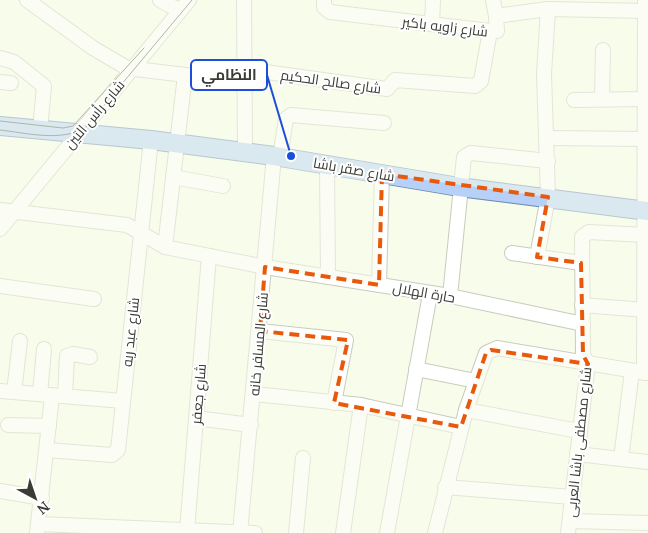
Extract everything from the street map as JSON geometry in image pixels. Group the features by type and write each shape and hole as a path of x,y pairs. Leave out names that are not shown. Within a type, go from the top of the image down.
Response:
{"main road":[{"name":"شارع صقر باشا","path":"0,126 151,140 277,156 459,187 646,211"}],"street":[{"path":"27,0 93,48 131,69 185,76 244,76"},
{"path":"160,0 180,11"},
{"name":"شارع رأس التين","path":"0,229 7,211 77,134 189,0"},
{"path":"244,0 245,152"},
{"name":"شارع زاويه باكير","path":"324,0 324,8 330,12 490,31 497,31 496,16 556,6 646,7"},
{"path":"432,24 433,0"},
{"path":"493,0 496,16"},
{"path":"537,257 548,197 544,74 556,6"},
{"path":"621,459 642,372 647,139 646,7"},
{"name":"شارع صالح الحكيم","path":"244,76 387,89 395,80 475,86 480,81 490,31"},
{"path":"602,50 602,99"},
{"path":"0,58 14,62 44,86 40,130"},
{"path":"165,247 185,76"},
{"path":"574,100 646,99"},
{"name":"شارع المسافر خانه","path":"240,532 277,156 286,119 291,115 384,123"},
{"path":"546,138 647,139"},
{"name":"شارع عبد ربه","path":"47,450 114,454 118,450 151,140"},
{"path":"450,296 459,187 464,158 468,154 548,161"},
{"path":"327,164 328,276"},
{"path":"379,285 382,174"},
{"path":"173,177 224,186"},
{"name":"حارة الهلال","path":"7,211 127,225 165,247 265,267 450,296 583,324"},
{"name":"شارع مصطفى باشا العربى","path":"569,527 588,364 583,355 580,248 584,234 645,235"},
{"path":"512,253 581,263"},
{"name":"شارع جعفر","path":"187,531 208,256"},
{"path":"0,286 94,298"},
{"path":"387,533 430,294"},
{"path":"582,305 644,310"},
{"path":"260,331 346,340 334,403"},
{"path":"20,341 7,392 123,401"},
{"path":"435,533 461,427 486,353 497,348 642,372"},
{"path":"44,349 52,395 38,529 255,533"},
{"path":"52,395 67,356 73,354 90,357"},
{"path":"416,369 476,381"},
{"path":"254,394 361,405 461,427"},
{"path":"343,533 361,405"},
{"path":"466,410 579,430"},
{"path":"196,418 251,425"},
{"path":"8,425 49,426"},
{"path":"577,454 648,462"},
{"path":"296,533 303,458"},
{"path":"445,487 572,497"},
{"path":"0,492 42,498"},
{"path":"569,527 648,523"}],"highlighted area":[{"path":"382,174 548,197 537,257 581,263 583,355 588,364 491,350 486,353 461,427 334,403 348,340 260,331 265,267 379,285"}],"tram line":[{"path":"0,130 54,136 65,135 85,128 192,0"},
{"path":"0,121 63,128 73,126 144,48"}],"place":[{"name":"النظامي","path":"291,156"}]}
